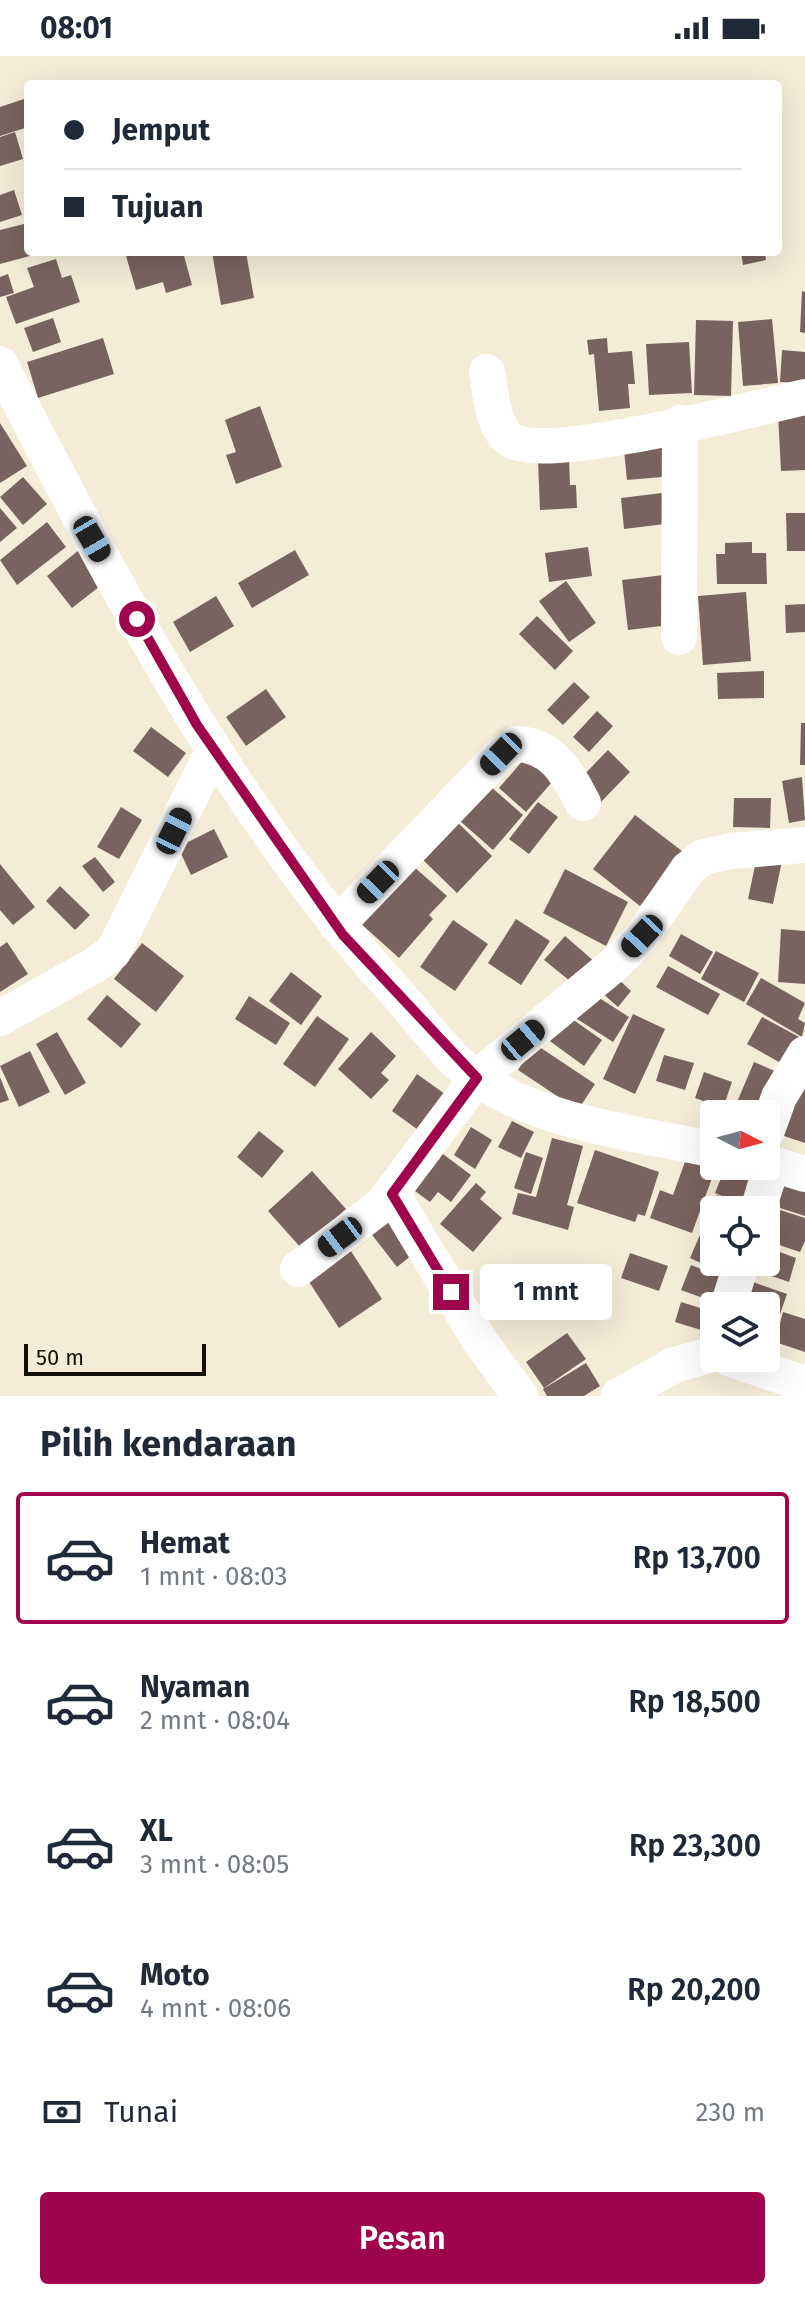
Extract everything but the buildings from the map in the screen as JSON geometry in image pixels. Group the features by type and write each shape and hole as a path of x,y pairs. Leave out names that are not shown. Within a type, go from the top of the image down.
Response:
{"street":[{"path":"0,364 77,512 214,749 337,925 477,1078 535,1107 700,1147"},
{"path":"487,372 499,428 511,441 535,446 587,443 805,397"},
{"path":"679,637 680,423"},
{"path":"337,925 501,754 516,744 544,751 564,767 583,803"},
{"path":"0,1018 113,952 214,749"},
{"path":"298,1269 392,1194 477,1078 616,963 642,936 688,869 703,857 766,846 805,845"},
{"path":"779,1100 805,1054"},
{"path":"392,1194 480,1341 520,1396"},
{"path":"619,1396 674,1365 700,1358"},
{"path":"769,1372 805,1384"}],"route":[{"path":"137,619 197,725 343,935 477,1078 392,1194 451,1292"}]}
